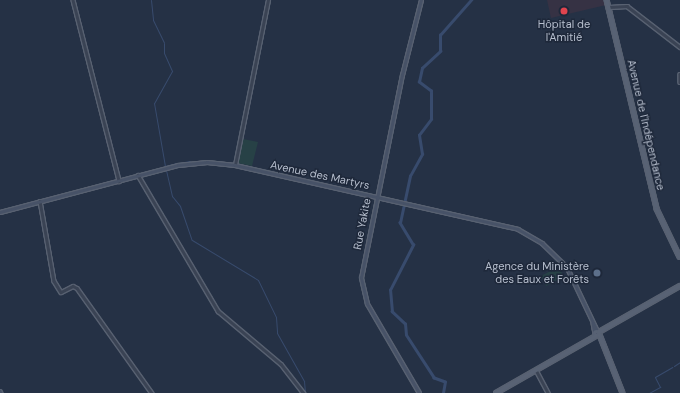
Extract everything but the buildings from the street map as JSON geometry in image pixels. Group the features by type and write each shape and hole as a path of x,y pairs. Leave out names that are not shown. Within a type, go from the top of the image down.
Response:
{"main road":[{"name":"Rue Yakite","path":"419,393 362,291 361,271 376,196 421,0"},
{"name":"Avenue de l'Indépendance","path":"607,0 657,209 680,257"},
{"name":"Avenue des Martyrs","path":"0,212 138,175 194,162 235,166 498,222 529,234 566,267 602,343 623,393"},
{"name":"Avenue de l'Indépendance","path":"677,250 680,254"},
{"path":"496,393 680,286"}],"street":[{"path":"73,0 118,181"},
{"path":"235,166 268,0"},
{"path":"609,7 627,6 680,48"},
{"path":"680,74 680,82"},
{"path":"138,175 218,311 281,364 304,393"},
{"path":"40,201 54,280 61,292 73,286 77,288 152,393"},
{"path":"535,370 548,393"}],"shaded area":[{"name":"Hôpital de l'Amitié","path":"547,0 604,0 606,5 551,18"}],"green space":[{"path":"243,139 258,142 252,166 237,163"},
{"path":"558,267 564,276 546,286 541,276"}],"waterway":[{"path":"151,0 153,20 164,43 164,53 172,71 154,103 165,166 176,163"},
{"path":"443,393 445,382 434,378 406,335 405,324 392,312 390,290 413,245 400,223 410,176 422,154 419,135 431,119 431,91 419,82 422,68 440,51 440,35 471,0"},
{"path":"179,163 190,161"},
{"path":"166,170 172,196 180,206 192,240 258,280 276,317 277,333 304,381 305,392"},
{"path":"674,366 680,362"},
{"path":"649,393 660,387 655,377 672,367"}],"place":[{"name":"Hôpital de l'Amitié","path":"564,11"},
{"name":"Agence du Ministère des Eaux et Forêts","path":"597,273"}]}
